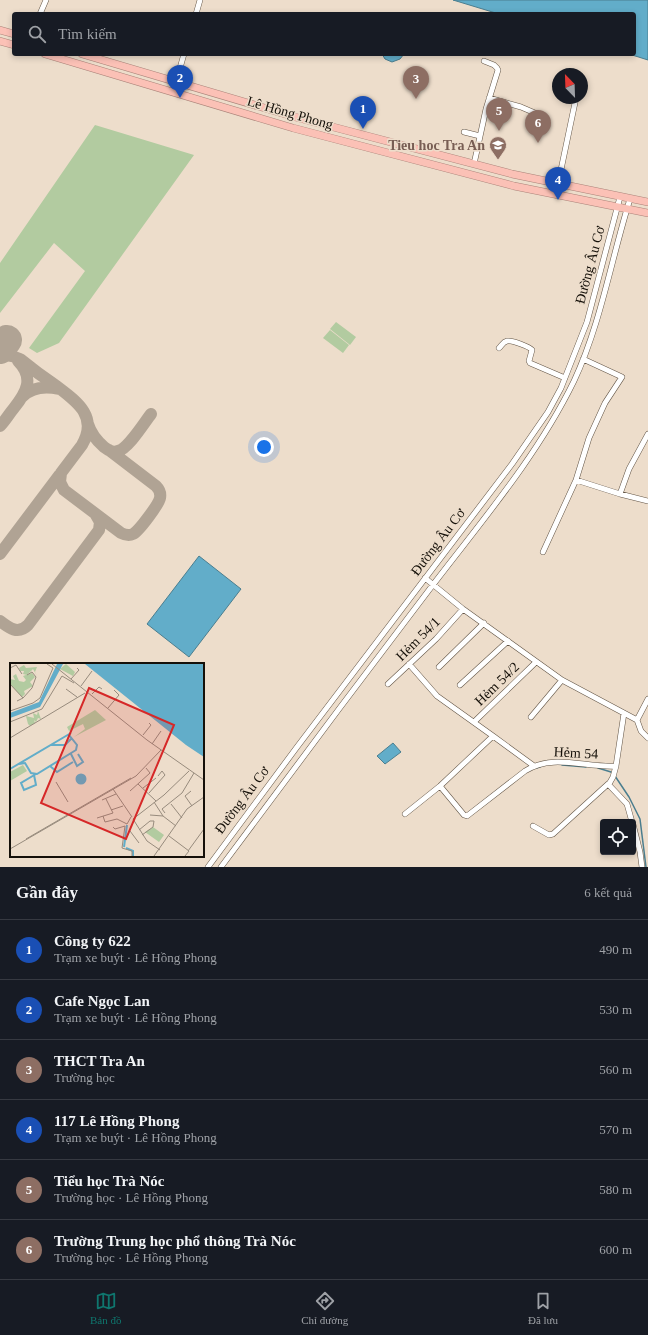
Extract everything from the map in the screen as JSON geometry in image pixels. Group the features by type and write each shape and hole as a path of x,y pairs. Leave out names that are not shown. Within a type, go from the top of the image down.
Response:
{"highway":[{"path":"12,33 2,30 1,41 12,44"},
{"name":"Lê Hồng Phong","path":"52,56 300,130 514,186 648,213"},
{"name":"Lê Hồng Phong","path":"89,56 295,117 474,164 558,184 648,202"}],"street":[{"path":"41,12 46,0"},
{"path":"197,12 200,0"},
{"path":"176,82 183,56"},
{"path":"474,164 497,68 494,65 484,61"},
{"path":"489,98 521,107 542,116"},
{"path":"558,184 575,104"},
{"path":"464,132 480,136"},
{"name":"Đường Âu Cơ","path":"208,867 536,431 565,378 587,322 620,197"},
{"name":"Đường Âu Cơ","path":"221,867 510,484 554,419 583,359 596,326 630,199"},
{"path":"499,348 503,343 508,341 529,347 532,350 529,361 530,363 565,378"},
{"path":"544,552 576,480 589,438 605,403 622,377 583,359"},
{"path":"620,494 629,469 648,434"},
{"path":"502,478 510,484"},
{"path":"576,480 648,501"},
{"path":"425,578 464,609 562,680 637,720 641,731 648,738"},
{"name":"Hẻm 54/1","path":"388,684 436,639 464,609"},
{"path":"439,667 484,623"},
{"path":"460,685 508,641"},
{"name":"Hẻm 54/2","path":"474,722 536,662"},
{"path":"410,664 438,696 534,766"},
{"path":"531,717 562,680"},
{"path":"637,720 648,699"},
{"name":"Hẻm 54","path":"440,786 464,815 467,816 525,771 534,766 556,761 616,766 624,713"},
{"path":"405,814 440,786 493,736"},
{"path":"533,826 549,835 553,834 609,784 614,775 616,766"},
{"path":"609,784 627,804 632,819"},
{"path":"636,835 642,867"}],"green space":[{"path":"95,125 194,155 59,343 37,353 29,348 85,271 54,243 0,313 0,263"},
{"path":"336,322 356,337 350,345 330,329"},
{"path":"330,330 349,345 343,353 323,338"}],"water":[{"path":"453,0 648,0 648,60 635,56 636,12 492,12"},
{"path":"383,56 402,56 400,59 392,62 385,59"},
{"path":"199,556 241,589 189,657 147,624"},
{"path":"393,743 401,752 385,764 377,756"}],"waterway":[{"path":"562,765 586,767"},
{"path":"536,768 540,767"},
{"path":"598,768 611,772 612,774"},
{"path":"615,776 629,797 640,819 646,867"}],"taxiway":[{"path":"0,354 20,359 70,397 83,410 88,426 87,435 82,445 0,554"},
{"path":"0,426 22,397 27,385 26,373 18,361"},
{"path":"22,397 34,389 59,389"},
{"path":"88,424 92,434 99,442 109,450 116,452 131,441 151,414"},
{"path":"61,473 60,482 64,490 121,533 127,535 133,534 144,523 156,506 160,498 160,493 156,486 109,450"},
{"path":"0,621 10,628 17,630 21,630 28,625 99,530 100,522 96,515"}],"runway":[{"path":"0,349 7,340"}],"place":[{"name":"Cafe Ngọc Lan","path":"180,98"},
{"name":"THCT Tra An","path":"416,99"},
{"name":"Công ty 622","path":"363,129"},
{"name":"Tiểu học Trà Nóc","path":"499,131"},
{"name":"Trường Trung học phổ thông Trà Nóc","path":"538,143"},
{"name":"Tieu hoc Tra An","path":"498,160"},
{"name":"117 Lê Hồng Phong","path":"558,200"}]}
